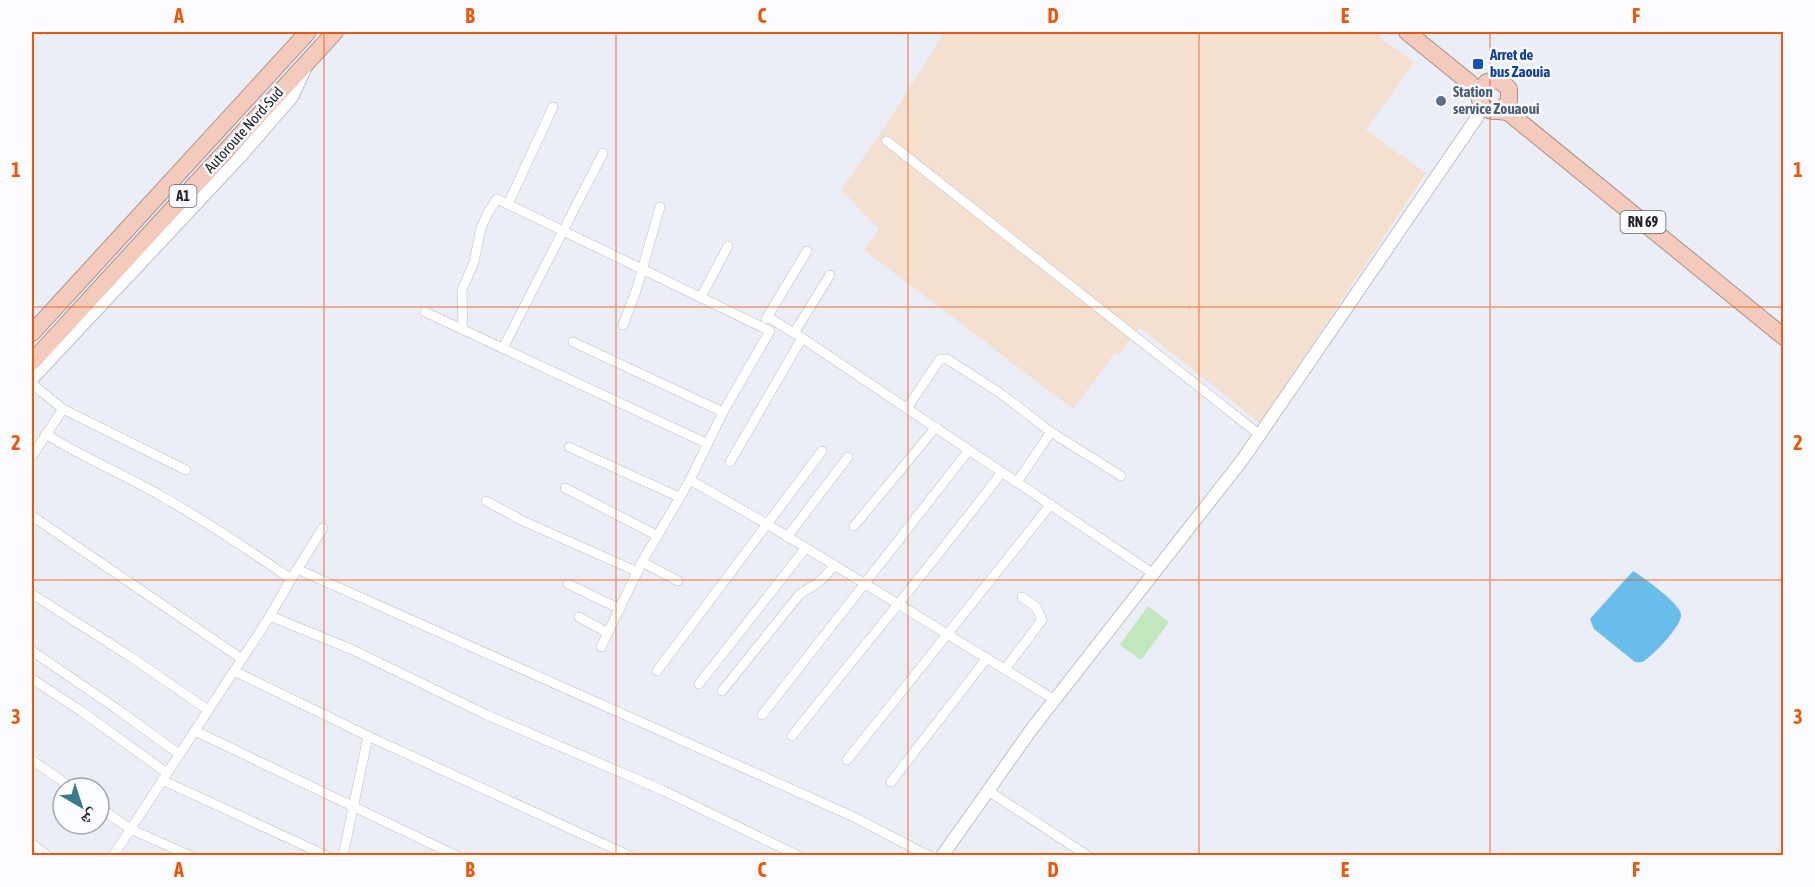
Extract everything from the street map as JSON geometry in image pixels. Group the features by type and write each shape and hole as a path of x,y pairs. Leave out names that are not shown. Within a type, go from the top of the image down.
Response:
{"highway":[{"name":"Autoroute Nord-Sud","path":"32,362 335,32"},
{"path":"314,53 341,32"},
{"name":"RN 69","path":"1407,32 1470,83 1490,105 1509,113 1784,337"},
{"path":"1419,32 1474,73 1503,82 1509,88 1490,105 1481,88 1491,80"},
{"name":"Autoroute Nord-Sud","path":"32,333 306,33"},
{"name":"RN 69","path":"1490,105 1536,122 1784,325"}],"street":[{"path":"32,379 285,107 297,90 314,53"},
{"path":"948,853 987,790 1260,435 1490,105"},
{"path":"508,204 553,107"},
{"path":"888,141 1260,435"},
{"path":"503,348 603,153"},
{"path":"464,330 462,290 474,262 481,228 497,199 766,329"},
{"path":"623,325 643,269 660,207"},
{"path":"701,297 728,246"},
{"path":"601,647 642,562 690,480 706,443 807,251"},
{"path":"730,462 830,275"},
{"path":"425,312 706,443"},
{"path":"772,319 1152,573"},
{"path":"573,342 723,412"},
{"path":"907,408 940,359 947,359 1000,393 1051,432 1121,476"},
{"path":"32,384 63,409 186,470"},
{"path":"32,456 63,409"},
{"path":"854,526 936,427"},
{"path":"1017,482 1051,432"},
{"path":"46,434 79,455 163,497 234,540 291,579"},
{"path":"569,447 679,497"},
{"path":"762,715 969,450"},
{"path":"657,671 822,451"},
{"path":"788,537 848,457"},
{"path":"792,736 920,578 1002,472"},
{"path":"690,480 767,524 1055,700"},
{"path":"565,488 658,536"},
{"path":"486,501 523,521 638,572"},
{"path":"847,760 1051,504"},
{"path":"32,516 242,659"},
{"path":"113,855 270,616 323,528"},
{"path":"699,684 805,549"},
{"path":"642,562 678,581"},
{"path":"722,691 799,595 807,587 814,586 834,566"},
{"path":"297,569 822,802 929,855"},
{"path":"568,584 620,609"},
{"path":"32,594 131,657 208,710"},
{"path":"1005,669 1042,620 1036,607 1022,597"},
{"path":"270,616 353,650 487,715 662,790 799,855"},
{"path":"579,617 608,633"},
{"path":"32,651 179,754"},
{"path":"891,782 987,658"},
{"path":"234,671 368,736 630,855"},
{"path":"32,679 81,711 165,776 327,855"},
{"path":"195,731 457,855"},
{"path":"343,855 355,807 368,736"},
{"path":"32,760 55,776"},
{"path":"987,790 1088,855"},
{"path":"111,816 130,829 191,855"},
{"path":"32,844 48,855"},
{"path":"603,855 608,845"}],"shaded area":[{"path":"945,32 1381,32 1378,36 1414,62 1366,130 1426,173 1260,423 1139,327 1119,355 1115,353 1073,409 864,250 879,229 841,190 886,125"}],"green space":[{"path":"1148,606 1169,622 1141,660 1120,645"}],"water":[{"path":"1633,571 1668,597 1681,614 1677,625 1667,639 1641,662 1635,662 1594,629 1590,619"}],"place":[{"name":"Arret de bus Zaouia","path":"1478,64"},
{"name":"Station service Zouaoui","path":"1441,101"}]}
